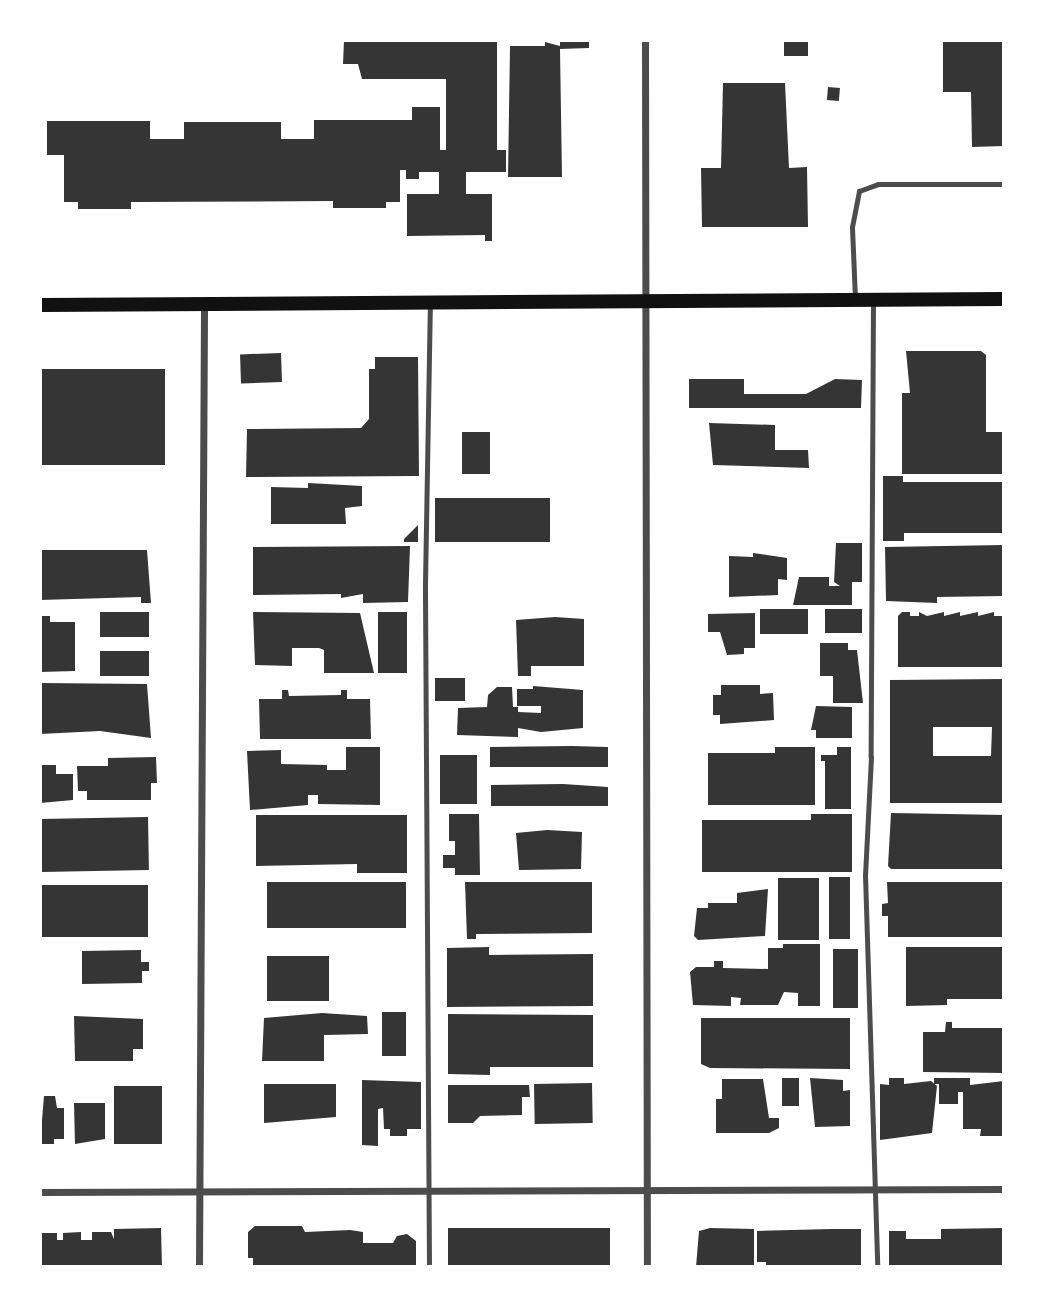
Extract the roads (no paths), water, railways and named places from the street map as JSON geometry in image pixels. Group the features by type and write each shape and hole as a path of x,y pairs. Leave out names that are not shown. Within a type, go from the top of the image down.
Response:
{"main road":[{"path":"40,304 1004,299"}],"street":[{"path":"645,40 643,299 647,1267"},
{"path":"199,1267 204,303"},
{"path":"40,1192 1004,1189"}],"lane":[{"path":"855,299 852,226 859,191 878,184 1004,184"},
{"path":"873,299 872,757 865,874 877,1189 877,1267"},
{"path":"429,1267 425,584 430,301"}]}
